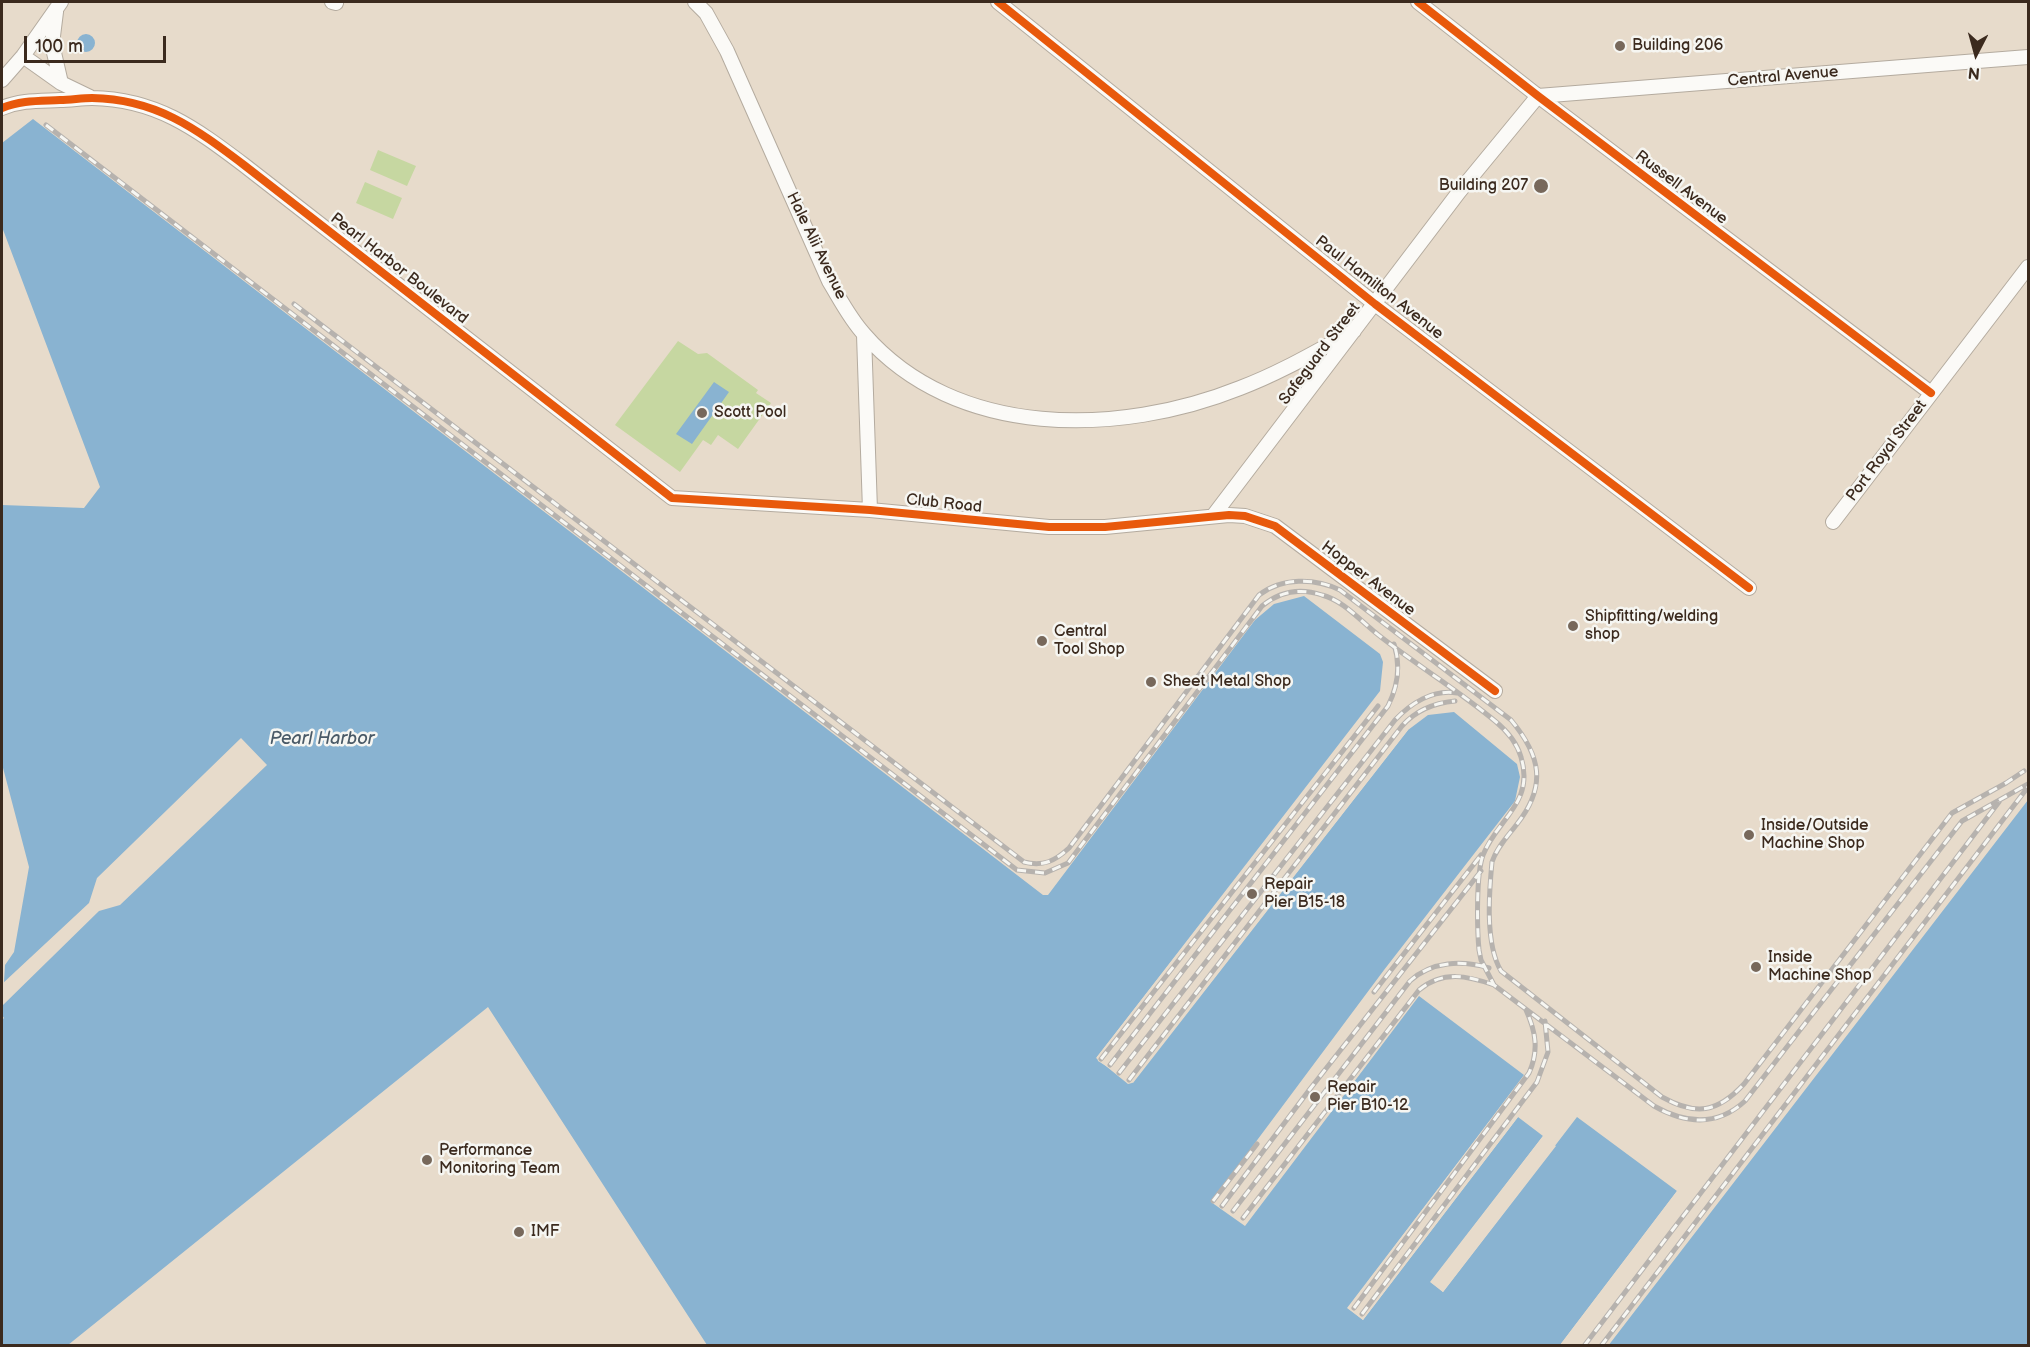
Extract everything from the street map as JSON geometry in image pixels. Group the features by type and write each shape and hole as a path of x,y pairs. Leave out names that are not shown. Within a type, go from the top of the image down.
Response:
{"street":[{"name":"Hale Alii Avenue","path":"695,2 706,14 727,51 830,281 864,335 902,369 933,388 967,403 1041,420 1111,420 1177,409 1240,388 1354,331"},
{"name":"Paul Hamilton Avenue","path":"998,2 1376,304 1749,588"},
{"name":"Russell Avenue","path":"1418,2 1538,96 1931,393"},
{"path":"2,80 23,56 58,6"},
{"path":"58,6 52,44 61,83"},
{"path":"23,56 61,83 92,98"},
{"name":"Central Avenue","path":"1538,96 2028,57"},
{"name":"Safeguard Street","path":"1214,516 1459,192 1538,96"},
{"path":"2,108 32,100 92,98"},
{"name":"Pearl Harbor Boulevard","path":"92,98 136,103 171,115 201,133 672,498"},
{"name":"Port Royal Street","path":"1833,522 2028,267"},
{"path":"864,335 870,510"},
{"name":"Club Road","path":"672,498 870,510 1049,527 1105,526 1214,516"},
{"name":"Hopper Avenue","path":"1214,516 1245,516 1275,526 1495,691"}],"green space":[{"path":"378,150 416,166 407,186 370,170"},
{"path":"365,182 402,198 393,219 356,203"},
{"path":"678,341 698,354 707,353 758,390 756,393 771,403 738,449 718,435 711,445 703,440 680,472 615,425"}],"water":[{"path":"82,34 90,34 95,39 93,50 82,52 77,47 77,39"},
{"name":"Pearl Harbor","path":"33,119 1043,895 1048,895 1255,620 1274,604 1304,596 1380,654 1383,662 1380,691 1097,1057 1098,1061 1133,1083 1408,730 1428,715 1454,712 1517,764 1520,777 1515,801 1384,970 1211,1202 1245,1226 1419,996 1524,1075 1348,1308 1363,1320 1518,1117 1543,1136 1431,1282 1443,1292 1577,1117 1677,1191 1560,1345 707,1345 488,1007 68,1345 2,1345 2,1020 4,1018 2,1015 5,965 14,952 29,867 2,764 2,505 84,508 100,487 2,227 2,143"},
{"name":"Scott Pool","path":"714,382 729,392 692,444 676,434"},
{"path":"2028,800 2028,1345 1608,1346"}],"pier":[{"path":"1373,703 1375,705 1100,1059 1131,1080 1405,728 1408,730 1132,1083 1128,1084 1096,1058"},
{"path":"241,738 267,765 120,905 99,911 2,1006 2,984 89,903 97,878"},
{"path":"1502,1105 1504,1106 1352,1307 1363,1316 1516,1115 1518,1117 1363,1320 1347,1308"},
{"path":"1543,1136 1545,1138 1434,1282 1443,1288 1553,1144 1556,1146 1443,1292 1430,1282"},
{"path":"1677,1191 1679,1193 1563,1346 1560,1345"},
{"path":"1705,1213 1708,1214 1605,1346"}],"railway":[{"path":"46,125 1017,870 1045,873 1068,863 1262,606 1283,594 1299,591 1314,593 1338,602 1395,648 1495,721 1511,737 1517,747 1524,773 1523,787 1519,799 1489,842 1483,855 1479,875 1479,950 1481,960 1494,985 1654,1106 1678,1116 1689,1119 1712,1119 1745,1101 1962,821 2028,784"},
{"path":"294,304 1024,862 1037,864 1048,862 1069,848 1259,595 1278,585 1299,581 1320,583 1340,590 1511,720 1529,746 1537,771 1533,797 1527,810 1492,862 1489,903 1490,933 1492,947 1501,971 1662,1097 1685,1107 1706,1109 1725,1101 1734,1094 1952,813 2024,771"},
{"path":"1110,1065 1388,706 1397,676 1394,644"},
{"path":"1119,1073 1395,720 1415,703 1431,695 1457,693"},
{"path":"1129,1080 1402,726 1426,708 1455,701"},
{"path":"1101,1059 1378,706"},
{"path":"1601,1346 2028,787"},
{"path":"1584,1346 1999,802"},
{"path":"1374,992 1481,855"},
{"path":"1222,1206 1310,1089 1481,871"},
{"path":"1233,1211 1410,981 1428,969 1448,964 1479,965 1489,968"},
{"path":"1243,1218 1419,990 1446,977 1465,977 1494,985"},
{"path":"1354,1308 1529,1073 1534,1057 1535,1042 1526,1010"},
{"path":"1362,1314 1537,1082 1548,1052 1545,1021"},
{"path":"1213,1201 1257,1144"}],"cycle path":[{"path":"998,2 1375,304 1749,588"},
{"path":"1418,2 1538,96 1931,393"},
{"path":"2,108 30,101 92,98 136,104 174,118 209,139 244,165 672,498 870,510 1049,527 1105,527 1229,515 1245,516 1275,526 1495,691"}],"place":[{"name":"Building 206","path":"1620,46"},
{"name":"Building 207","path":"1541,186"},
{"name":"Scott Pool","path":"702,413"},
{"name":"Shipfitting/welding shop","path":"1573,626"},
{"name":"Central Tool Shop","path":"1042,641"},
{"name":"Sheet Metal Shop","path":"1151,682"},
{"name":"Inside/Outside Machine Shop","path":"1749,835"},
{"name":"Repair Pier B15-18","path":"1252,894"},
{"name":"Inside Machine Shop","path":"1756,967"},
{"name":"Repair Pier B10-12","path":"1315,1097"},
{"name":"Performance Monitoring Team","path":"427,1160"},
{"name":"IMF","path":"519,1232"}]}
